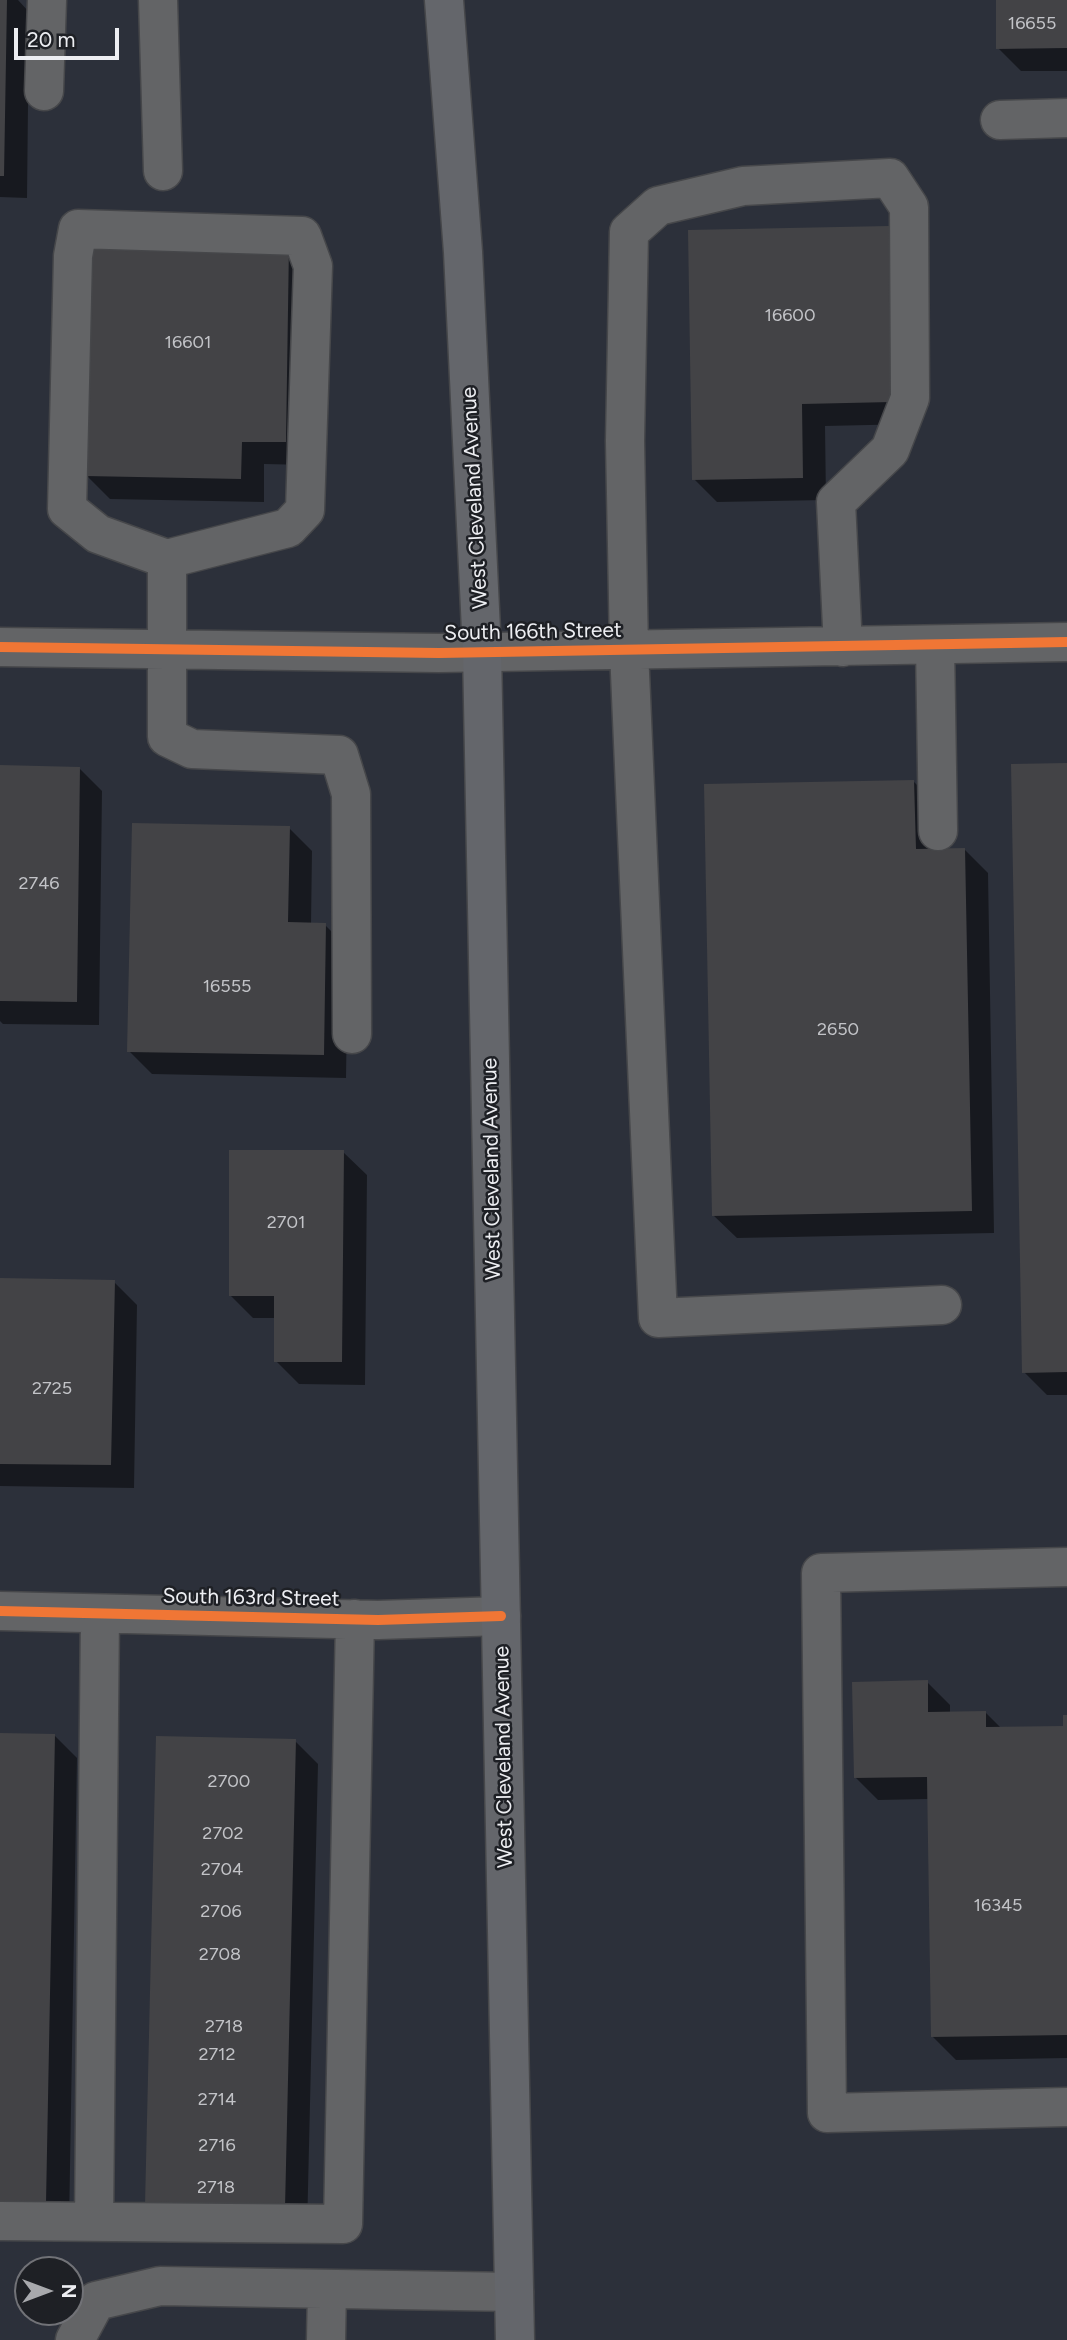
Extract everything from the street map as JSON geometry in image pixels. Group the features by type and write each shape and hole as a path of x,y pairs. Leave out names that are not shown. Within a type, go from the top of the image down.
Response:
{"main road":[{"name":"West Cleveland Avenue","path":"444,0 463,252 481,651 515,2340"}],"street":[{"path":"44,91 47,0"},
{"path":"158,0 163,170"},
{"path":"1000,120 1067,118"},
{"path":"843,647 836,502 890,450 910,398 909,206 890,178 743,186 658,206 629,232 625,441 629,650 658,1318 943,1305"},
{"path":"78,229 302,236 313,266 305,510 288,528 167,559 98,534 67,509 73,256 78,229"},
{"path":"167,559 167,737 192,750 339,755 351,794 352,1034"},
{"name":"South 166th Street","path":"0,647 439,653 1067,642"},
{"path":"935,645 938,831"},
{"path":"1067,1567 821,1573 827,2113 1067,2106"},
{"name":"South 163rd Street","path":"0,1612 355,1619 501,1616"},
{"path":"94,2222 100,1614"},
{"path":"0,2221 343,2224 355,1619"},
{"path":"75,2340 96,2301 160,2286 514,2292"},
{"path":"326,2340 327,2289"}],"shaded area":[{"path":"0,0 1067,0 1067,2340 0,2340"}],"building":[{"path":"0,0 7,0 4,176 0,176"},
{"path":"996,0 1067,0 1067,48 996,49"},
{"path":"889,226 892,402 802,404 803,478 692,480 688,230"},
{"path":"89,240 289,244 286,442 242,442 241,479 85,476"},
{"path":"1067,763 1067,1372 1022,1373 1011,764"},
{"path":"0,765 80,767 77,1002 0,1001"},
{"path":"914,780 916,849 965,848 972,1211 712,1216 704,784"},
{"path":"132,823 290,826 288,922 326,923 324,1055 127,1052"},
{"path":"229,1150 344,1150 342,1362 274,1362 274,1296 229,1296"},
{"path":"0,1278 115,1280 111,1465 0,1464"},
{"path":"928,1680 928,1712 986,1711 986,1727 1063,1726 1063,1715 1067,1715 1067,2035 931,2037 927,1777 854,1778 852,1682"},
{"path":"0,1733 55,1734 46,2203 0,2202"},
{"path":"156,1736 296,1739 285,2208 145,2205"}],"cycle path":[{"path":"0,647 439,653 1067,642"},
{"path":"0,1611 378,1620 501,1616"}]}
